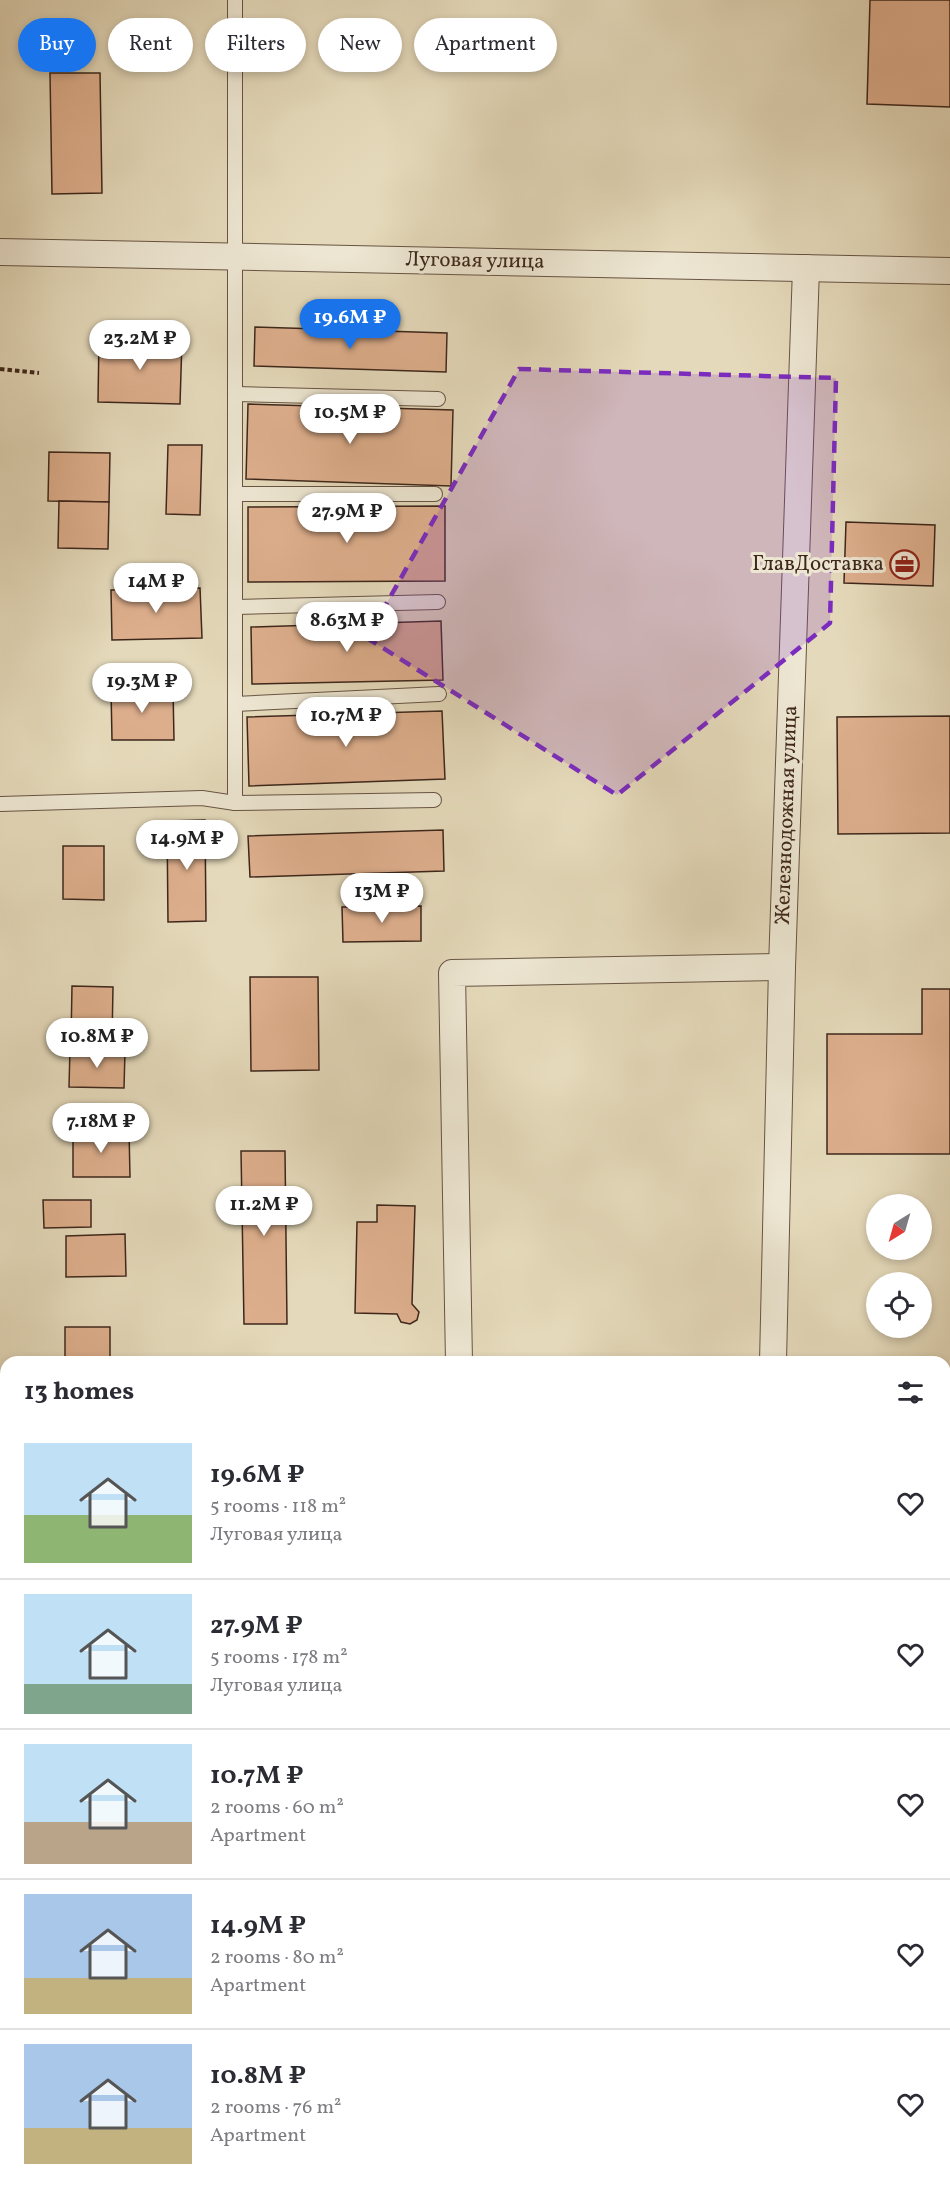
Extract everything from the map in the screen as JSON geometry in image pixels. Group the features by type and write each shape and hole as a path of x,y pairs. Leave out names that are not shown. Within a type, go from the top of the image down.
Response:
{"street":[{"name":"Луговая улица","path":"0,252 950,271"},
{"name":"Железнодожная улица","path":"773,1356 782,966 806,268"},
{"path":"459,1356 452,973 782,966"}],"lane":[{"path":"234,0 237,255 235,803"},
{"path":"236,394 438,399"},
{"path":"236,494 435,494"},
{"path":"236,607 438,602"},
{"path":"235,704 439,694"},
{"path":"0,804 202,798 235,803 434,800"}],"path":[{"path":"0,369 39,373"}],"highlighted area":[{"path":"519,369 836,378 830,623 617,795 367,638"}],"building":[{"path":"870,0 950,0 950,107 867,104"},
{"path":"50,73 100,73 102,193 52,194"},
{"path":"255,327 447,333 446,372 254,366"},
{"path":"99,338 182,340 180,404 98,402"},
{"path":"248,404 453,410 451,486 246,479"},
{"path":"168,445 202,445 200,515 166,514"},
{"path":"49,452 110,453 109,502 48,501"},
{"path":"59,501 109,502 108,549 58,548"},
{"path":"445,506 445,581 248,582 248,507"},
{"path":"846,522 935,525 933,586 844,583"},
{"path":"200,588 202,638 112,640 111,590"},
{"path":"441,621 443,680 252,684 251,627"},
{"path":"111,689 173,689 174,740 112,740"},
{"path":"442,711 445,779 249,786 247,717"},
{"path":"950,716 950,833 838,834 837,717"},
{"path":"205,820 206,921 168,922 167,821"},
{"path":"443,830 444,871 250,877 248,836"},
{"path":"63,846 104,846 104,900 63,899"},
{"path":"421,906 421,941 343,942 342,907"},
{"path":"250,977 318,977 319,1070 251,1071"},
{"path":"72,986 113,987 112,1041 71,1040"},
{"path":"922,989 950,989 950,1154 827,1154 827,1034 922,1034"},
{"path":"70,1049 125,1051 124,1088 69,1087"},
{"path":"129,1130 130,1177 73,1177 73,1131"},
{"path":"241,1151 285,1151 287,1324 244,1324"},
{"path":"43,1200 91,1200 91,1227 44,1228"},
{"path":"377,1205 415,1206 412,1304 419,1312 417,1320 410,1324 401,1322 397,1314 355,1313 357,1222 377,1222"},
{"path":"125,1234 126,1276 66,1277 66,1236"},
{"path":"65,1327 110,1327 110,1356 65,1356"}],"place":[{"name":"ГлавДоставка","path":"905,564"}]}
